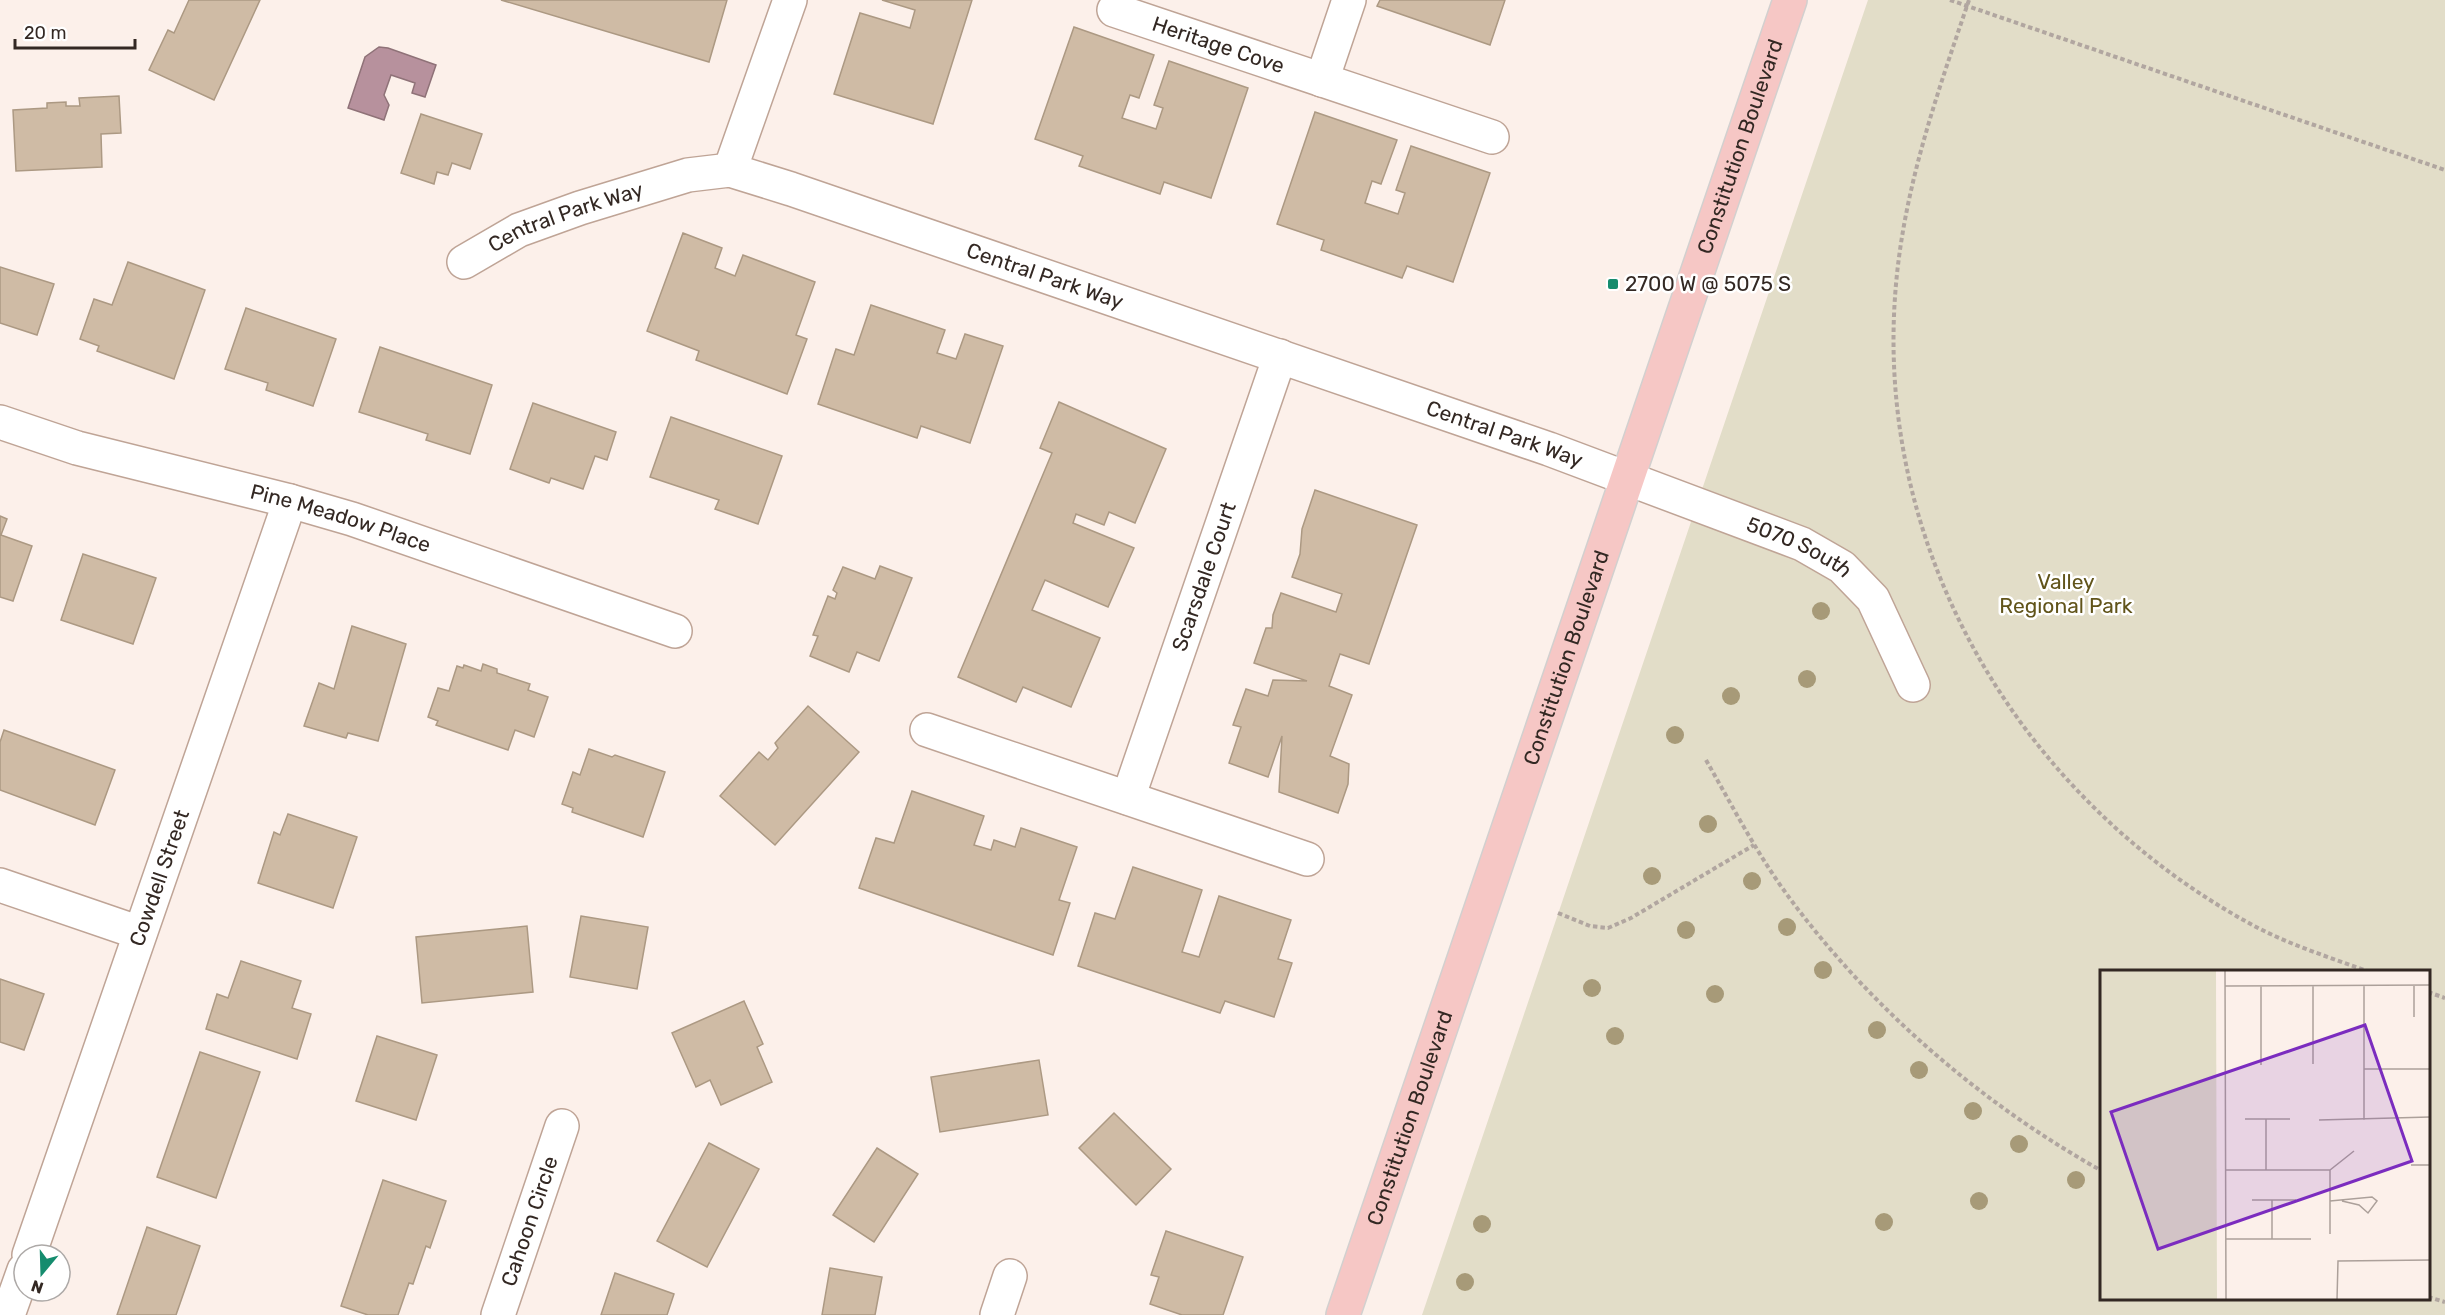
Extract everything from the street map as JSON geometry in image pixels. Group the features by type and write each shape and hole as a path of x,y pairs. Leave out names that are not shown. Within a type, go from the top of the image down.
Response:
{"main road":[{"name":"Constitution Boulevard","path":"1343,1315 1790,0"}],"street":[{"path":"730,170 790,0"},
{"path":"1322,80 1349,0"},
{"name":"Heritage Cove","path":"1114,10 1492,137"},
{"name":"Central Park Way","path":"464,262 519,230 580,208 688,175 730,170 1280,356 1549,449 1626,479"},
{"name":"Scarsdale Court","path":"1128,798 1280,356"},
{"name":"Pine Meadow Place","path":"0,422 77,448 290,501 352,519 675,631"},
{"name":"5070 South","path":"1626,479 1802,544 1842,567 1873,599 1913,685"},
{"name":"Cowdell Street","path":"33,1243 290,501"},
{"path":"927,730 1307,859"},
{"path":"0,885 140,933"},
{"name":"Cahoon Circle","path":"498,1315 562,1126"},
{"path":"997,1315 1010,1276"}],"path":[{"path":"1950,0 1968,3 2445,170"},
{"path":"1968,3 1920,150 1901,238 1895,298 1894,358 1901,439 1914,498 1933,564 1986,673 2014,716 2077,791 2114,828 2201,895 2248,923 2298,946 2364,970"},
{"path":"1706,760 1754,845 1790,899 1830,949 1880,1003 1935,1053 1987,1095 2041,1134 2100,1170"},
{"path":"1558,913 1590,926 1608,928 1630,918 1754,845"},
{"path":"2430,993 2445,998"},
{"path":"2430,1298 2445,1302"}],"green space":[{"name":"Valley Regional Park","path":"1868,0 2445,0 2445,1315 1422,1315"}],"shaded area":[{"path":"379,47 436,65 425,97 412,93 415,83 391,75 384,95 389,105 384,120 348,108 365,57"}],"building":[{"path":"189,0 260,0 214,100 149,70 168,30 174,33"},
{"path":"501,0 727,0 709,62"},
{"path":"882,0 972,0 933,124 834,94 860,13 910,28 915,10"},
{"path":"1380,0 1505,0 1490,45 1377,6"},
{"path":"1074,27 1154,55 1139,98 1130,95 1122,118 1156,129 1163,108 1154,105 1169,61 1248,88 1211,198 1164,182 1160,194 1079,166 1083,156 1035,139"},
{"path":"119,96 121,133 101,134 102,167 16,171 13,110 47,108 47,103 66,102 66,106 80,106 79,98"},
{"path":"1315,112 1397,140 1381,184 1372,181 1365,203 1398,214 1405,193 1396,190 1411,146 1490,173 1453,282 1407,266 1402,278 1321,250 1324,240 1277,224"},
{"path":"421,114 482,134 470,169 452,163 448,175 437,172 434,184 401,173"},
{"path":"683,233 722,248 715,268 735,276 743,255 815,282 796,335 807,339 787,394 696,360 699,351 647,331"},
{"path":"128,262 205,290 174,379 97,351 99,346 80,339 94,299 112,305"},
{"path":"0,267 54,284 37,335 0,323"},
{"path":"871,305 945,330 937,353 956,359 965,334 1003,346 970,443 921,426 917,438 818,404 836,349 854,355"},
{"path":"246,308 336,339 313,406 266,390 268,383 225,369"},
{"path":"380,347 492,385 470,454 426,440 428,434 359,412"},
{"path":"1059,402 1166,449 1135,523 1109,512 1104,525 1076,514 1073,523 1134,548 1108,607 1045,580 1032,610 1100,638 1071,707 1023,687 1016,702 958,677 1052,453 1040,448"},
{"path":"533,403 616,432 607,460 595,456 583,489 551,478 549,483 510,469"},
{"path":"671,417 782,456 758,524 715,509 719,500 650,477"},
{"path":"1315,490 1417,525 1369,664 1340,654 1329,686 1352,695 1330,756 1349,764 1348,784 1338,813 1279,792 1282,736 1268,777 1229,763 1241,727 1233,725 1246,689 1268,696 1273,680 1307,681 1254,663 1266,628 1272,628 1273,615 1281,593 1336,612 1342,594 1292,577 1300,554 1302,529"},
{"path":"0,516 7,519 1,535 32,546 13,601 0,597"},
{"path":"83,554 156,578 133,644 61,620"},
{"path":"880,566 912,578 879,661 857,652 849,672 810,656 818,636 813,635 828,596 835,599 837,593 833,590 843,567 875,579"},
{"path":"352,626 406,644 378,741 348,733 346,738 304,726 319,683 334,689"},
{"path":"483,664 497,669 497,673 530,684 528,690 548,697 534,737 515,730 508,750 436,725 438,721 428,717 438,688 449,691 457,666 463,668 464,665 481,671"},
{"path":"808,706 859,752 775,845 720,796 759,752 768,760 778,748 775,743"},
{"path":"4,730 115,770 95,825 0,790 0,742"},
{"path":"589,749 665,772 643,837 572,812 573,808 562,804 573,772 580,775"},
{"path":"912,791 984,816 974,845 991,850 994,840 1015,847 1021,828 1077,847 1059,900 1070,903 1053,955 859,888 876,838 894,843"},
{"path":"288,814 357,837 333,908 258,883 274,832 280,835"},
{"path":"1133,867 1202,890 1182,952 1199,957 1219,896 1291,920 1278,959 1292,963 1274,1017 1225,1001 1220,1013 1078,966 1095,913 1115,919"},
{"path":"581,916 648,927 637,989 570,977"},
{"path":"527,926 533,992 422,1003 416,937"},
{"path":"241,961 301,981 292,1008 311,1014 297,1059 206,1029 217,994 228,998"},
{"path":"0,979 44,994 24,1050 0,1042"},
{"path":"744,1001 763,1044 757,1047 772,1082 721,1105 710,1080 696,1087 672,1033"},
{"path":"377,1036 437,1055 416,1120 356,1101"},
{"path":"200,1052 260,1072 216,1198 157,1177"},
{"path":"1039,1060 1048,1115 940,1132 931,1077"},
{"path":"1114,1113 1171,1169 1136,1205 1079,1148"},
{"path":"709,1143 759,1169 707,1267 657,1241"},
{"path":"877,1148 918,1174 874,1242 833,1215"},
{"path":"383,1180 446,1201 430,1248 426,1246 413,1284 409,1283 398,1315 368,1315 341,1306"},
{"path":"147,1227 200,1246 176,1315 117,1315"},
{"path":"1166,1231 1243,1257 1223,1315 1182,1315 1150,1304 1159,1277 1151,1275"},
{"path":"830,1268 882,1277 875,1315 822,1315"},
{"path":"615,1273 674,1294 667,1315 601,1315"}],"place":[{"name":"2700 W @ 5075 S","path":"1613,284"}]}
